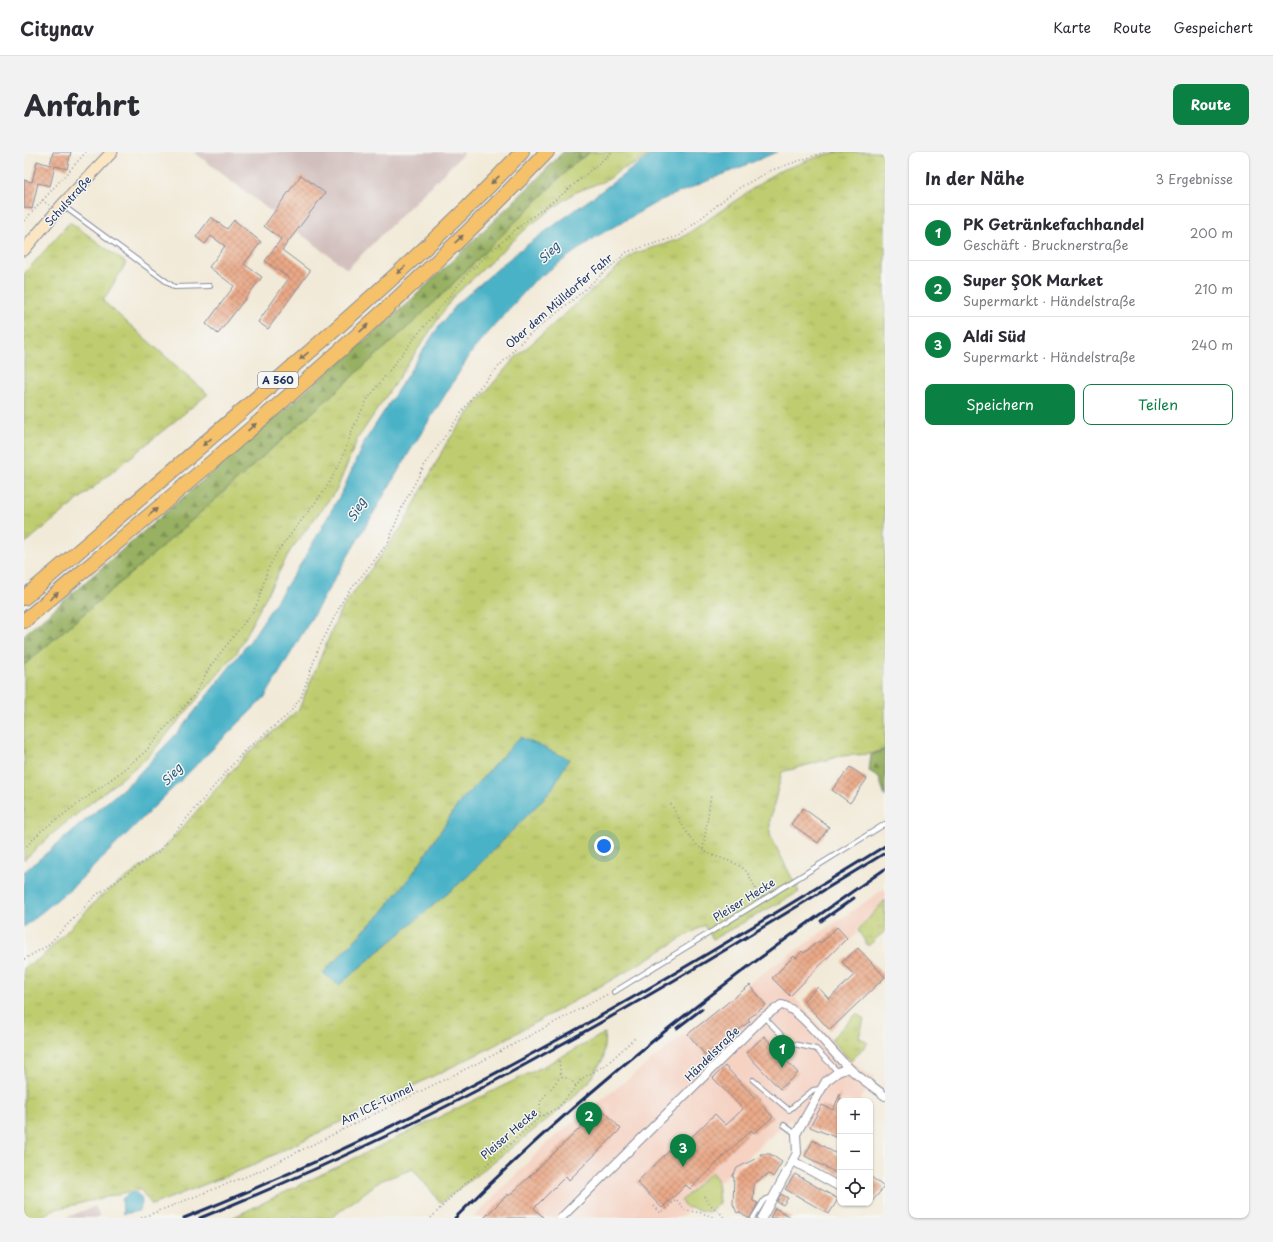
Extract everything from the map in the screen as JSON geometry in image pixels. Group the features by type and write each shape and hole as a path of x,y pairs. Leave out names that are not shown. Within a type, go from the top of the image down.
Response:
{"highway":[{"name":"A 560","path":"24,598 212,438 413,260 522,152"},
{"name":"A 560","path":"24,621 224,452 335,354 510,191 547,152"},
{"path":"510,191 559,152"}],"street":[{"name":"Schulstraße","path":"24,250 62,205 112,152"},
{"name":"Händelstraße","path":"561,1218 764,1017 780,1005 789,1007 799,1015 848,1068 885,1096"},
{"path":"762,1218 797,1153 796,1134 830,1077 848,1068"},
{"path":"793,1161 837,1185"}],"lane":[{"path":"62,205 174,287 210,286"},
{"name":"Pleiser Hecke","path":"614,992 885,824"},
{"path":"764,1017 789,1043 816,1049 838,1072"},
{"path":"753,1080 789,1110 813,1090 823,1088"},
{"path":"784,1125 796,1134"},
{"path":"753,1218 764,1200 773,1197"}],"path":[{"name":"Schulstraße","path":"24,221 86,152"},
{"path":"24,849 41,831 113,778 145,752 194,695 211,666 252,613 258,602 267,571 277,552 325,490 342,459 353,428 367,400 412,341 470,271 516,229 564,193 612,152"},
{"name":"Ober dem Mülldorfer Fahr","path":"24,959 47,946 95,896 158,852 245,750 289,714 301,697 318,650 344,598 388,543 402,507 424,466 478,389 525,338 574,300 627,252 679,236 736,189 772,170 825,152"},
{"path":"704,851 703,841 711,794"},
{"path":"671,804 686,831 697,846 704,851 737,865 744,870 762,900"},
{"name":"Am ICE-Tunnel","path":"141,1218 257,1172 484,1060 614,992"},
{"name":"Pleiser Hecke","path":"431,1218 453,1195 540,1117 558,1108 583,1078 607,1064 636,1037"},
{"path":"540,1117 540,1102 561,1076 559,1061"},
{"path":"561,1076 571,1080 576,1086"},
{"path":"704,1196 708,1203 721,1213 724,1218"},
{"path":"654,1206 661,1213 676,1199 685,1210 702,1213 716,1218"}],"shaded area":[{"path":"194,152 465,152 347,269 297,231 325,193 301,175 273,213"},
{"path":"885,888 885,900 856,930 858,932 795,998 851,1061 874,1078 862,1098 837,1098 837,1139 789,1120 680,1218 473,1218 547,1143 756,978"},
{"path":"95,1206 100,1218 65,1218"}],"green space":[{"path":"563,152 590,152 576,162 419,317 172,538 24,665 24,635 411,300 533,183"},
{"path":"590,152 653,152 635,164 620,170 609,179 574,193 529,226 453,297 358,438 337,489 290,551 237,652 147,758 52,834 24,860 24,665 172,538 419,317 576,162"},
{"path":"838,152 885,152 885,749 871,754 840,756 782,772 770,820 770,835 799,892 713,939 704,925 622,974 488,1049 249,1167 152,1205 140,1189 52,1210 40,1218 24,1218 24,967 41,958 101,896 159,854 245,756 299,709 340,611 404,524 446,444 474,406 513,360 633,254 680,239 777,172 820,156","holes":["520,737 468,876 339,985 323,973 383,911 414,872 459,803"]},
{"path":"70,222 126,263 103,301 208,394 24,544 24,274"},
{"path":"885,750 885,797 879,777 869,771 871,755"},
{"path":"885,900 885,931 868,946 858,930"},
{"path":"857,1013 864,1020 859,1037 868,1043 851,1061 831,1039"},
{"path":"605,1033 603,1059 589,1082 558,1111 441,1203 413,1169 380,1181 331,1218 232,1218 544,1066"},
{"path":"711,1172 717,1179 719,1203 709,1212 686,1207 681,1201"}],"water":[{"name":"Sieg","path":"655,152 777,152 659,201 594,238 534,281 473,350 407,456 265,697 77,883 24,927 24,872 133,780 179,731 250,641 302,562 343,490 363,444 435,332 458,303 516,253"},
{"path":"520,737 569,759 550,792 468,876 339,985 323,973 383,911 414,872 459,803"},
{"path":"135,1192 140,1196 142,1201 139,1211 123,1214 122,1199 130,1193"}],"building":[{"path":"53,152 71,152 67,169 55,166 50,186 38,183 32,209 24,207 24,180 32,182 37,161 50,165"},
{"path":"301,175 325,193 282,250 310,271 268,329 258,322 289,278 265,261 281,239 264,226"},
{"path":"211,217 227,229 234,220 261,242 244,264 262,277 218,334 206,324 234,286 209,267 225,246 211,236 205,244 196,237"},
{"path":"850,767 867,779 850,803 832,790"},
{"path":"803,808 829,827 818,843 791,824"},
{"path":"837,927 847,938 790,996 772,978 794,956 796,958 802,951 804,953 819,941 821,943"},
{"path":"858,948 885,977 830,1030 803,1001 818,987 829,999 854,975 842,962"},
{"path":"750,985 766,1005 748,1019 750,1021 706,1056 688,1034"},
{"path":"764,1036 798,1073 780,1089 746,1053"},
{"path":"725,1066 773,1117 754,1133 751,1130 690,1189 686,1185 662,1208 637,1182 673,1147 677,1151 715,1114 726,1125 743,1109 713,1078"},
{"path":"837,1101 837,1138 810,1127 822,1105 833,1110"},
{"path":"601,1108 621,1129 569,1180 566,1176 534,1208 544,1218 484,1218 508,1194 509,1196"},
{"path":"813,1140 837,1154 837,1173 805,1156"},
{"path":"760,1154 770,1154 782,1162 773,1177 769,1174 754,1183 753,1201 758,1203 750,1218 748,1218 739,1212 737,1213 733,1204 734,1177 732,1177 737,1168 761,1156"},
{"path":"795,1174 837,1198 837,1201 829,1214 785,1189"},
{"path":"873,1178 884,1187 873,1200"},
{"path":"781,1194 788,1198 783,1205 777,1202"},
{"path":"775,1208 792,1218 770,1218"}],"railway":[{"path":"184,1218 323,1158 414,1115 504,1069 675,973 885,846"},
{"path":"200,1218 293,1179 384,1137 474,1092 644,998 885,853"},
{"path":"455,1218 556,1123 662,1034 772,949 885,869"},
{"path":"821,921 854,898"},
{"path":"677,1028 702,1009"}],"place":[{"name":"PK Getränkefachhandel","path":"782,1068"},
{"name":"Super ŞOK Market","path":"589,1135"},
{"name":"Aldi Süd","path":"683,1167"}]}
